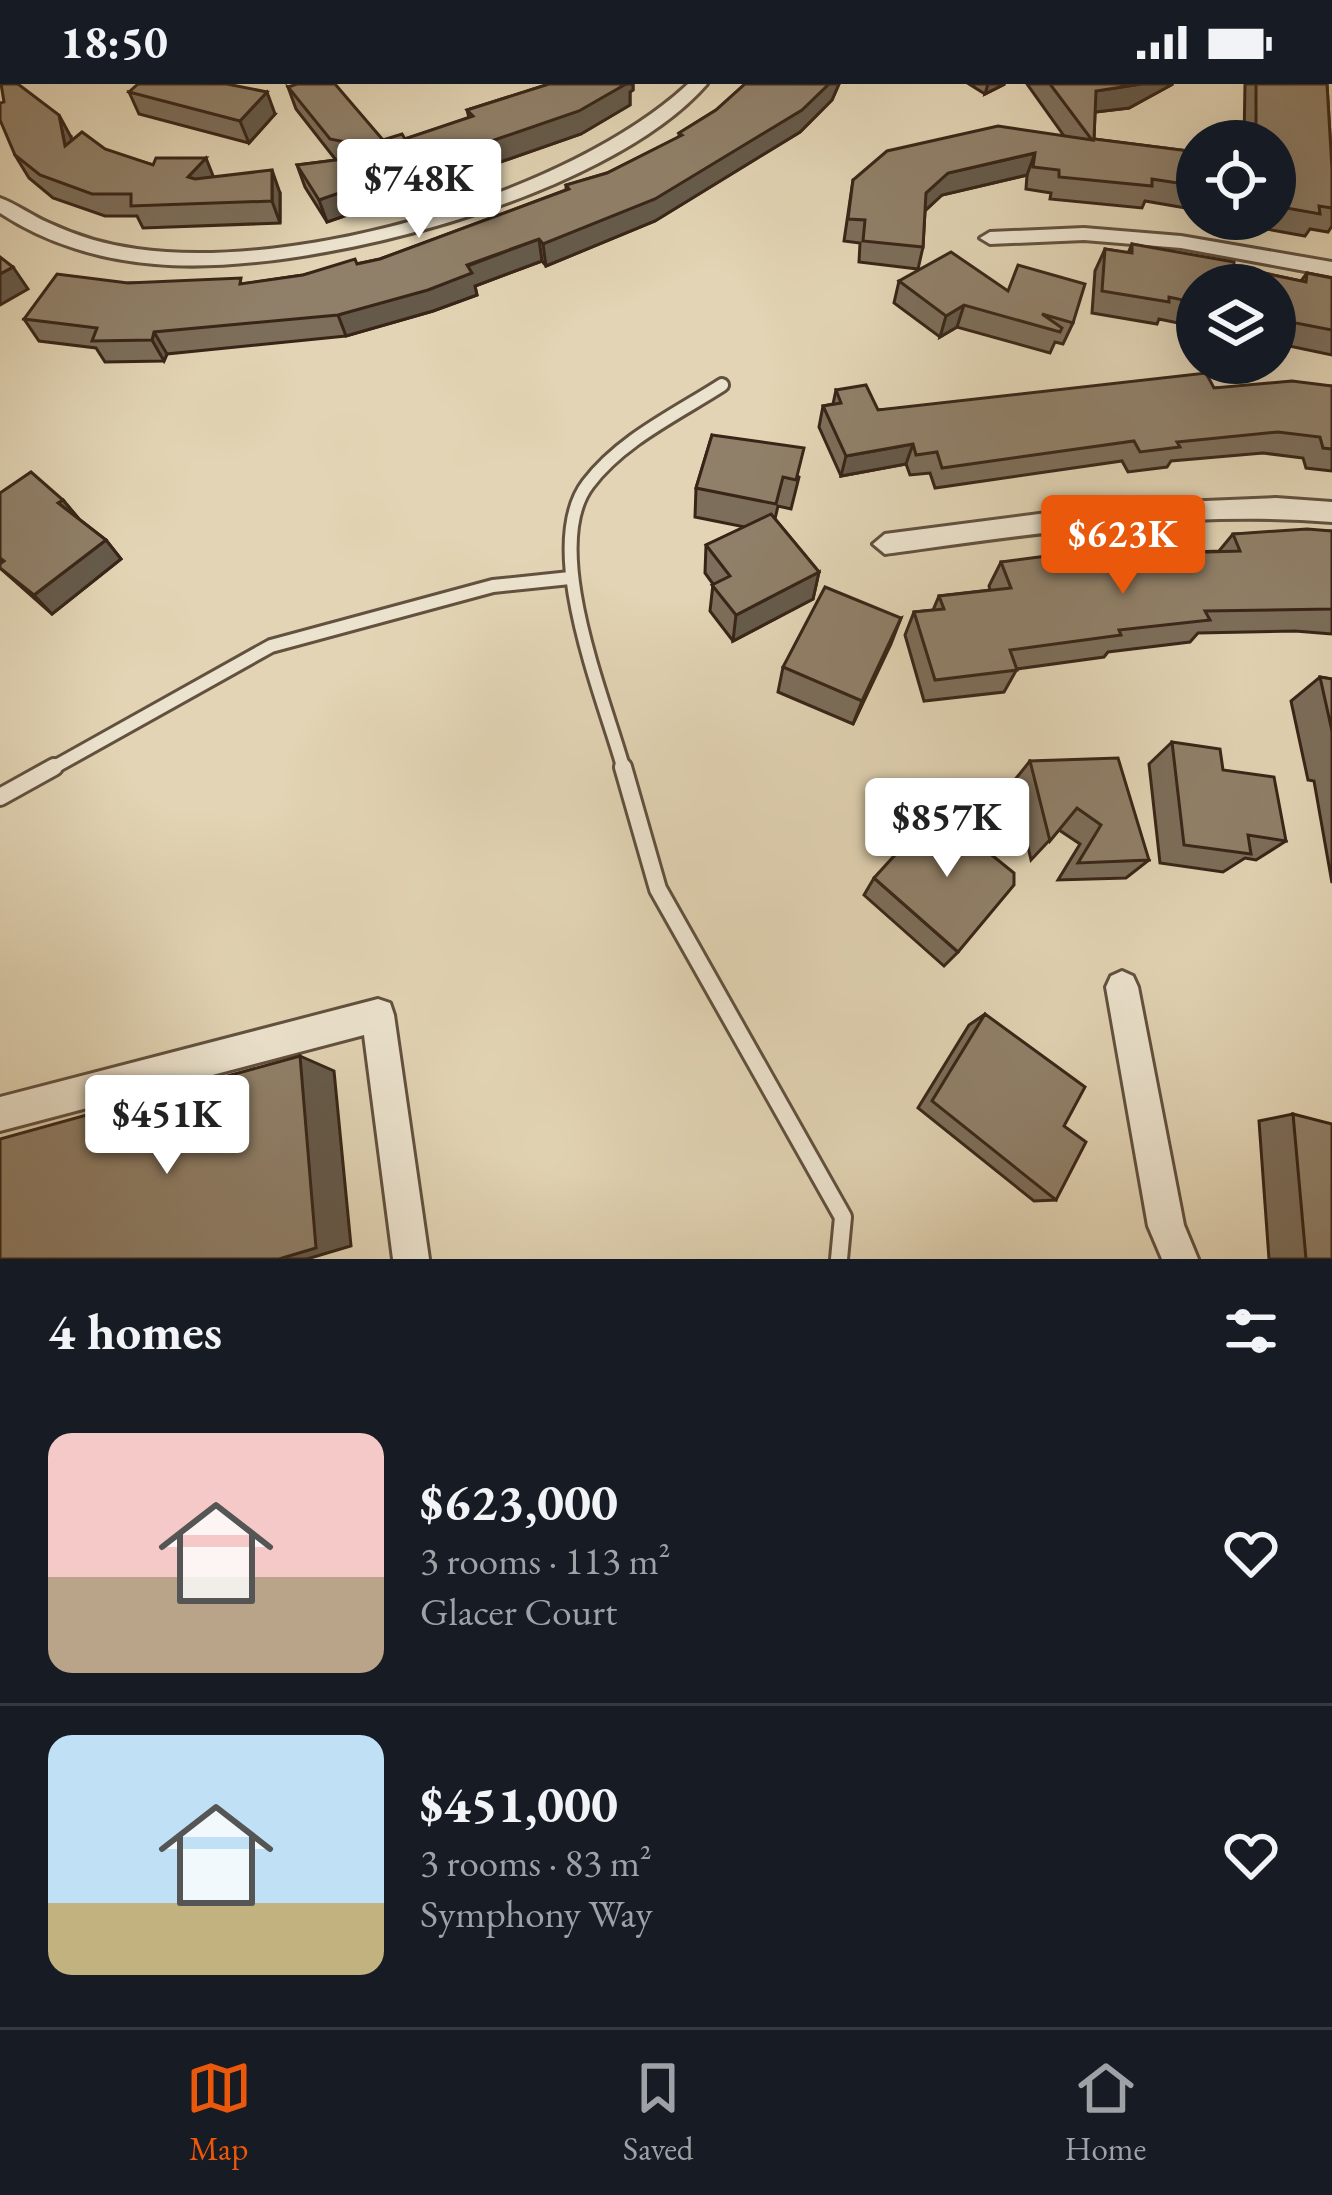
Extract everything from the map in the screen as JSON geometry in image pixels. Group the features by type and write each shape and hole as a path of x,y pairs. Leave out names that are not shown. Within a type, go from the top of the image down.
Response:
{"street":[{"path":"1,207 22,221 100,247 176,259 299,251 447,214 580,163 641,132 682,104 698,84"},
{"path":"990,238 1084,234 1142,238 1332,269"},
{"path":"885,544 1172,508 1251,506 1332,512"},
{"path":"1122,987 1173,1243"},
{"path":"0,1114 378,1015 411,1259"}],"lane":[{"path":"722,385 593,472 574,505 567,540 570,578 658,889 843,1217 839,1259"},
{"path":"0,797 271,646 493,586 570,578"}],"building":[{"path":"1,84 18,84 59,115 65,146 82,132 105,149 153,165 156,158 206,158 188,177 195,179 272,170 272,201 131,206 131,194 92,194 40,175 15,155 0,120"},
{"path":"138,84 227,84 267,92 240,121 129,92"},
{"path":"335,84 383,140 402,134 405,139 473,116 467,110 549,84 626,84 579,111 319,200 297,165 344,159 345,142 330,139 288,87"},
{"path":"745,84 829,84 802,110 655,199 543,244 539,239 467,265 472,273 428,290 338,315 154,332 152,340 92,341 97,328 24,319 57,274 128,283 241,278 240,284 303,275 355,259 357,264 380,259 607,173 682,135 679,133"},
{"path":"1050,84 1141,84 1096,91 1094,139 1176,149 1176,183 1152,179 1152,186 1059,177 1059,170 1033,167 1035,153 948,173 926,193 923,247 863,241 865,220 848,219 853,180 887,151 998,126 1092,140"},
{"path":"1256,84 1327,84 1332,208 1319,206 1320,214 1296,210 1296,120 1256,120"},
{"path":"1132,244 1234,264 1176,264 1176,298 1169,297 1169,302 1102,291 1105,249 1132,253"},
{"path":"951,252 1008,291 1018,265 1085,284 1073,323 1042,314 1062,328 1060,332 964,305 946,316 899,281"},
{"path":"0,257 13,267 0,274"},
{"path":"1307,273 1332,278 1332,330 1296,323 1296,280 1306,282"},
{"path":"1176,376 1176,384 1212,384 1214,388 1296,382 1332,386 1332,449 1323,448 1320,437 1278,432 1177,442 1180,447 1140,452 1134,441 942,468 937,452 916,455 913,444 846,456 823,406 841,403 836,390 866,385 878,410"},
{"path":"712,435 804,448 796,480 783,477 776,504 696,488"},
{"path":"31,472 63,500 58,503 106,540 34,595 0,568 4,561 0,558 0,493"},
{"path":"771,514 819,572 736,615 712,585 730,576 706,545"},
{"path":"1332,531 1332,609 1205,611 1210,620 1119,630 1121,635 1010,650 1017,670 935,680 914,612 944,609 939,596 1011,588 1001,562 1055,555 1058,563 1139,554 1136,547 1168,543 1172,553 1240,551 1233,534"},
{"path":"825,587 901,618 862,701 783,667"},
{"path":"1320,677 1332,679 1332,731"},
{"path":"1172,742 1220,749 1223,770 1274,777 1286,841 1248,835 1251,854 1184,845"},
{"path":"1118,758 1149,860 1078,863 1101,825 1077,808 1050,841 1030,761"},
{"path":"936,810 1014,873 1014,885 958,952 874,878"},
{"path":"985,1014 1085,1087 1064,1126 1086,1142 1056,1200 932,1101"},
{"path":"300,1056 316,1248 279,1259 0,1259 0,1139"},
{"path":"1293,1114 1332,1124 1332,1259 1306,1259"}]}
